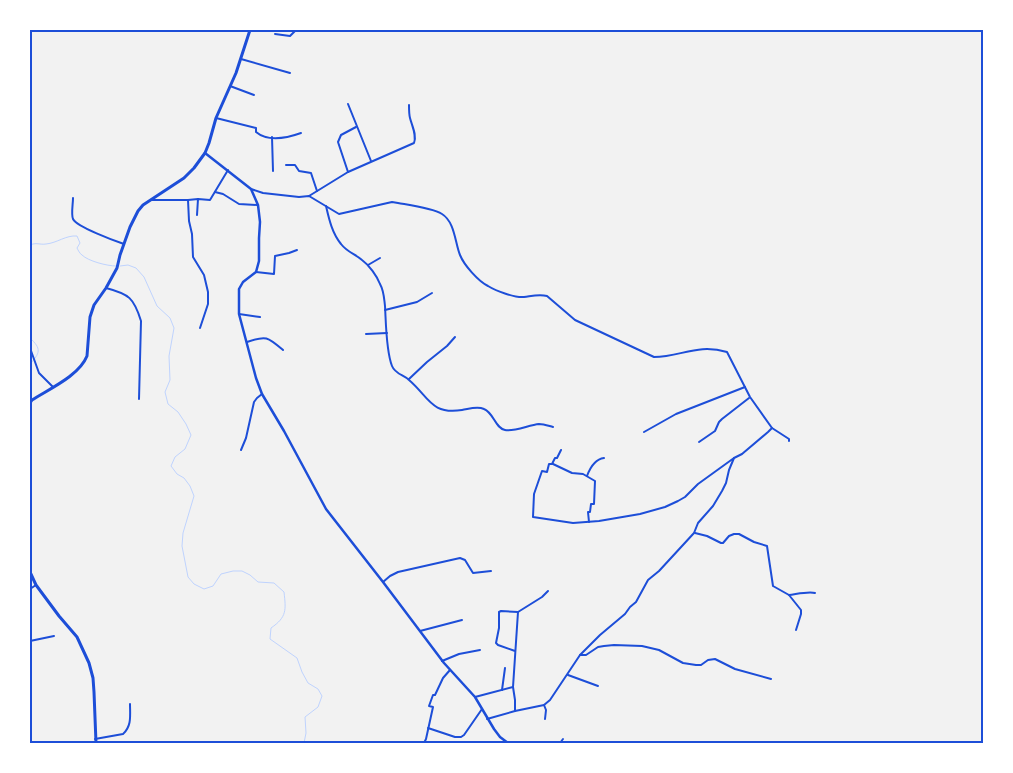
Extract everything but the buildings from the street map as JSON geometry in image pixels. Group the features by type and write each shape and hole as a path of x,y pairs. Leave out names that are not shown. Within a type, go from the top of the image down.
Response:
{"main road":[{"path":"31,401 69,377 85,362 90,317 94,305 117,268 130,227 143,204 184,178 206,152 216,118 241,59 250,30"},
{"path":"30,572 36,585 77,638 89,663 93,678 96,741"}],"street":[{"path":"275,34 290,36 296,30"},
{"path":"306,30 311,31"},
{"path":"241,59 290,73"},
{"path":"230,86 254,95"},
{"path":"348,104 371,161"},
{"path":"309,196 348,172 411,144 415,140 409,105"},
{"path":"216,118 256,128 256,132 265,137 290,137 301,133"},
{"path":"348,172 338,142 341,135 356,127"},
{"path":"272,137 273,171"},
{"path":"206,152 251,189 264,193 309,196 337,214 398,202 442,214 450,222 459,255 463,262 468,269 488,286 514,296 524,297 542,294 547,296 575,320 654,357 704,348 727,352 750,398 772,428 789,439 789,441"},
{"path":"286,165 296,165 299,171 311,173 316,191"},
{"path":"150,200 210,200 228,170"},
{"path":"251,189 258,205 260,222 258,238 259,261 256,272 243,282 239,289 239,314 262,394 284,430 326,509 442,661 475,697 500,737 508,743"},
{"path":"215,192 223,194 239,204 258,205"},
{"path":"73,198 72,216 75,222 124,244"},
{"path":"197,215 198,199"},
{"path":"188,200 193,257 204,275 208,292 208,304 200,328"},
{"path":"326,206 331,226 341,244 364,261 380,282 384,293 386,333 392,368 409,380 429,402 442,410 483,409 492,416 497,425 507,430 539,424 554,427"},
{"path":"256,272 274,274 275,256 297,250"},
{"path":"368,265 380,258"},
{"path":"106,288 129,296 139,314 141,321 139,399"},
{"path":"385,310 417,302 432,293"},
{"path":"239,314 260,317"},
{"path":"366,334 386,333"},
{"path":"247,342 262,337 273,340 283,350"},
{"path":"409,380 455,338"},
{"path":"30,348 39,373 54,387"},
{"path":"644,432 676,414 744,387"},
{"path":"241,450 246,438 254,402 262,394"},
{"path":"700,442 715,431 719,422 750,398"},
{"path":"561,450 552,464 549,464 547,472 542,471 534,494 533,517 573,523 589,522 640,514 672,504 742,454 772,428"},
{"path":"587,476 595,462 604,458"},
{"path":"488,719 544,705 550,700 580,656 636,602 648,580 659,571 694,533 698,523 713,506 722,491 734,458"},
{"path":"552,464 596,481 594,504 591,504 590,512 588,512 589,522"},
{"path":"694,533 707,536 721,543 729,536 739,534 767,546 773,586 789,594 815,593"},
{"path":"383,582 398,572 460,558 465,560 473,573 491,571"},
{"path":"30,589 36,585"},
{"path":"515,651 498,645 496,641 499,612 518,612 542,597 548,590"},
{"path":"789,594 801,610 796,630"},
{"path":"515,711 513,687 518,612"},
{"path":"420,632 462,620"},
{"path":"30,641 54,636"},
{"path":"580,656 586,656 598,647 604,646 642,646 659,650 683,663 701,665 708,660 715,659 735,668 771,679"},
{"path":"442,661 459,654 480,650"},
{"path":"502,690 505,668"},
{"path":"424,743 433,707 429,706 433,695 435,695 443,678 450,670"},
{"path":"567,674 598,686"},
{"path":"475,697 513,687"},
{"path":"96,741 126,732 129,726 130,704"},
{"path":"544,705 546,710 545,719"},
{"path":"428,728 455,737 461,737 482,709"},
{"path":"560,743 564,739"}],"waterway":[{"path":"30,245 50,243 77,236 80,243 77,248 81,254 98,263 116,266"},
{"path":"120,266 128,265 136,268 144,277 157,306 170,318 174,328 169,356 170,380 165,392 168,404 178,412 191,435 185,449 175,457 171,466 177,474 184,478 194,496 183,533 182,546 188,577 194,584 204,589 213,586 221,574 242,571 258,582 274,583 284,592 283,617 271,628 270,639 297,658 308,683 318,689 322,696 318,707 305,717 306,733 304,743"},
{"path":"30,338 38,348 38,354 30,364"}]}
